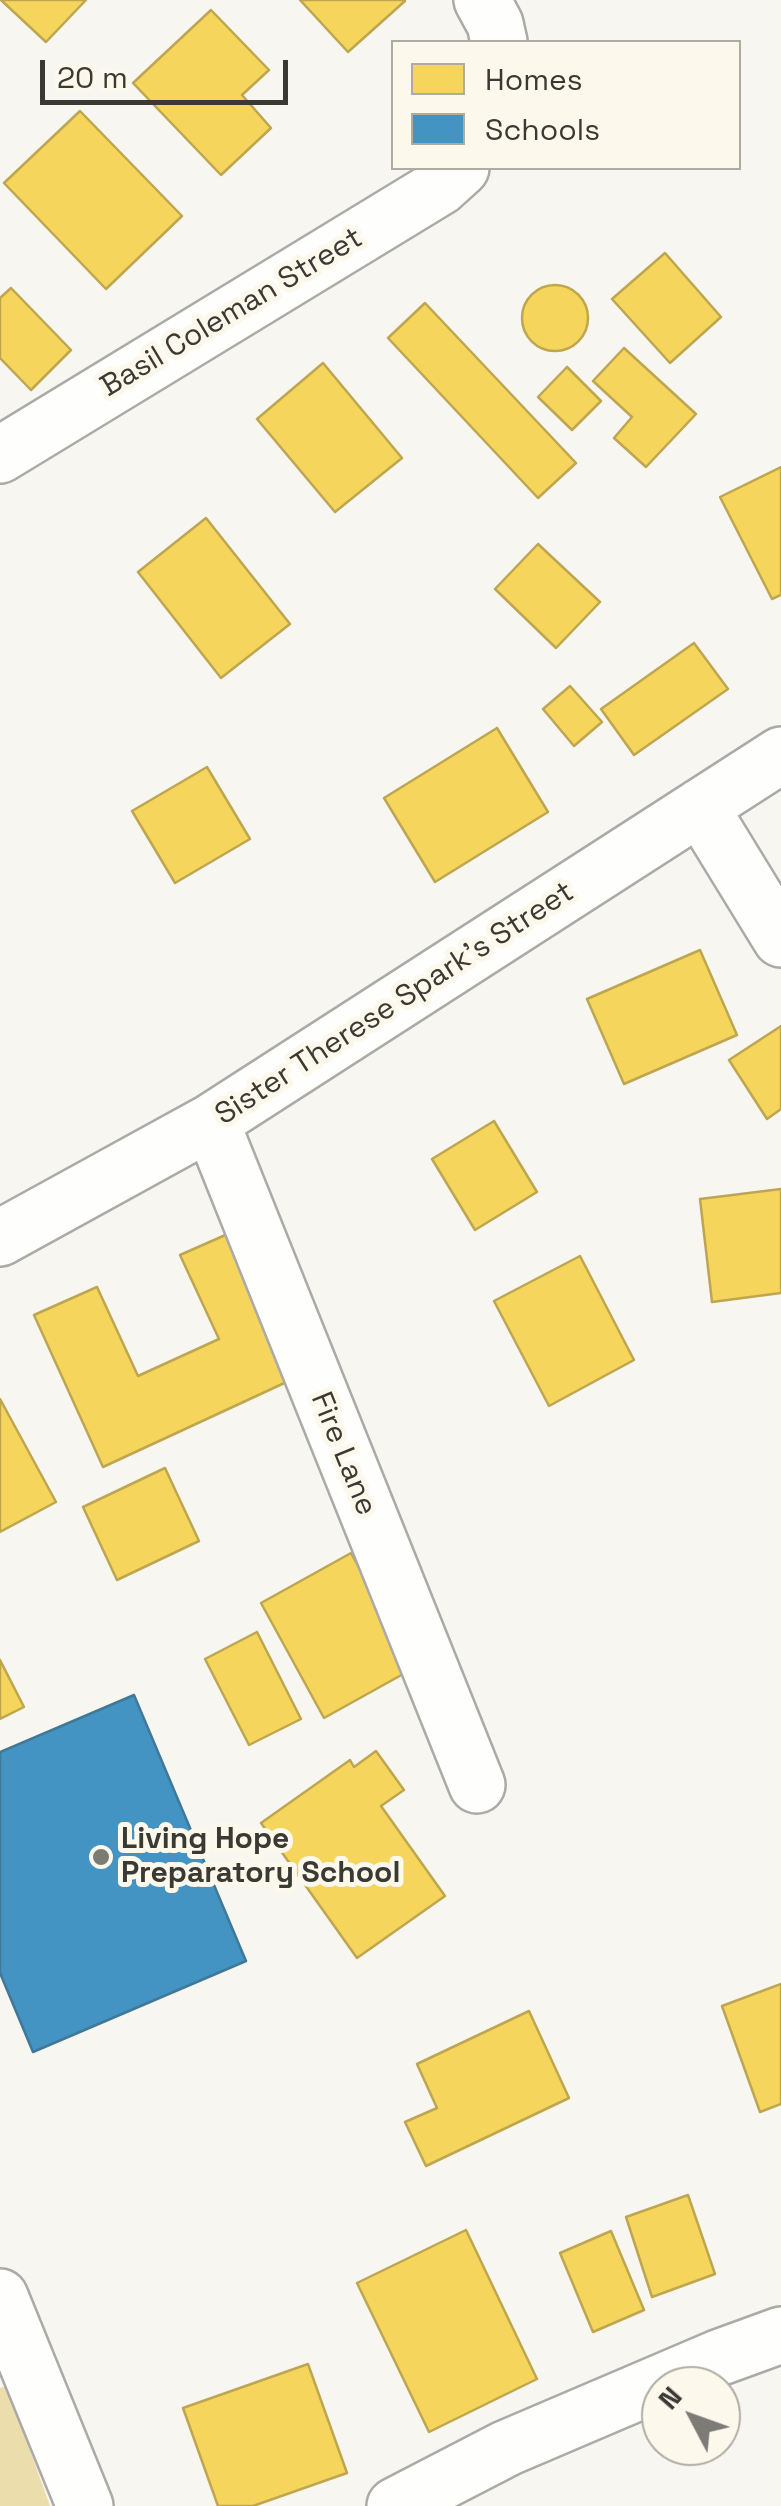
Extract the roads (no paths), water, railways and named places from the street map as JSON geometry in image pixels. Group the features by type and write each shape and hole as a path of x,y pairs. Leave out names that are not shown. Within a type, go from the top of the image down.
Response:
{"street":[{"path":"482,0 499,40"},
{"name":"Basil Coleman Street","path":"0,455 440,188 459,170"},
{"name":"Sister Therese Spark's Street","path":"0,1238 211,1122 781,755"},
{"path":"700,807 781,939"},
{"name":"Fire Lane","path":"211,1122 476,1785"},
{"path":"0,2297 85,2506"},
{"path":"394,2506 507,2448 781,2335"}],"place":[{"name":"Living Hope Preparatory School","path":"101,1857"}]}
